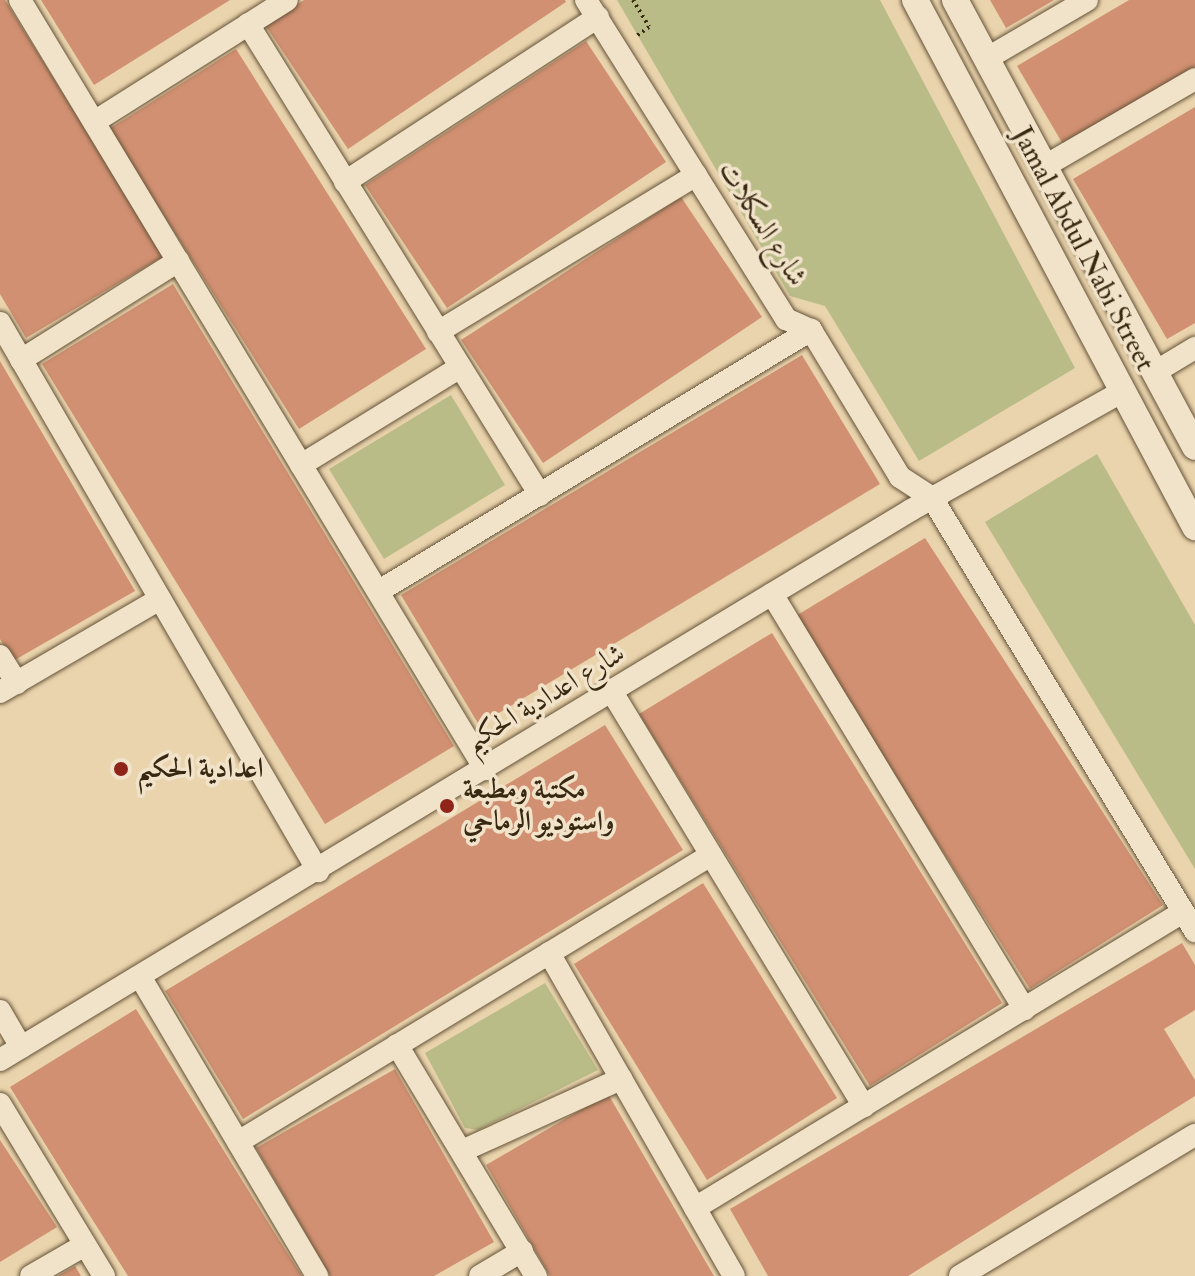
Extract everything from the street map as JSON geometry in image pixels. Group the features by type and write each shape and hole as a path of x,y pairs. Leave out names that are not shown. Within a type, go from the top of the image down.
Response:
{"street":[{"path":"20,0 485,769"},
{"path":"94,122 287,0"},
{"name":"Jamal Abdul Nabi Street","path":"915,0 1195,527"},
{"name":"Jamal Abdul Nabi Street","path":"955,0 1195,447"},
{"path":"986,59 1087,0"},
{"path":"345,182 592,9"},
{"name":"شارع السكلات","path":"592,9 786,319 811,330 900,477 932,498"},
{"path":"248,24 540,495"},
{"path":"1045,166 1195,79"},
{"path":"438,332 696,175"},
{"path":"21,360 178,261"},
{"path":"0,323 318,871"},
{"path":"379,591 811,330"},
{"path":"1123,391 1195,348"},
{"path":"301,465 460,367"},
{"name":"شارع اعدادية الحكيم","path":"0,1060 141,978 932,498 1123,391"},
{"path":"695,1208 1024,1009 1189,922 932,498"},
{"path":"772,594 1024,1009"},
{"path":"0,656 8,688 160,599"},
{"path":"612,692 864,1106"},
{"path":"238,1142 711,855"},
{"path":"549,953 734,1276"},
{"path":"141,978 317,1276"},
{"path":"0,1011 21,1047"},
{"path":"397,1045 536,1276"},
{"path":"462,1151 621,1079"},
{"path":"0,1104 104,1276"},
{"path":"960,1276 1195,1135"},
{"path":"31,1276 85,1245"},
{"path":"480,1276 522,1251"}],"path":[{"path":"617,48 649,27 633,0"}],"green space":[{"path":"617,0 880,0 1075,368 919,461 825,306 790,296"},
{"path":"451,395 505,485 384,559 329,469"},
{"path":"1097,454 1195,625 1195,869 985,522"},
{"path":"545,983 598,1070 478,1130 465,1128 425,1053"}],"building":[{"path":"0,0 5,0 164,256 26,338 0,294"},
{"path":"41,0 230,0 94,85"},
{"path":"304,0 566,2 348,149 265,25"},
{"path":"990,0 1054,0 1006,28"},
{"path":"1129,0 1195,0 1195,69 1064,146 1017,66"},
{"path":"586,41 666,162 447,308 365,185"},
{"path":"236,49 426,349 299,429 109,129"},
{"path":"1195,107 1195,323 1167,339 1073,179"},
{"path":"681,197 762,317 543,463 461,340"},
{"path":"173,284 454,746 325,824 42,364"},
{"path":"802,355 880,484 479,725 401,595"},
{"path":"0,361 135,591 13,661 0,639"},
{"path":"925,538 1163,905 1030,989 794,617"},
{"path":"772,633 1002,1003 870,1086 639,714"},
{"path":"605,725 683,850 243,1119 165,991"},
{"path":"703,883 837,1098 707,1180 574,964"},
{"path":"1182,943 1195,965 1195,1010 1164,1029 1195,1080 1195,1096 908,1276 768,1276 730,1209"},
{"path":"136,1009 302,1276 128,1276 68,1181 10,1087"},
{"path":"395,1069 494,1242 434,1276 330,1276 256,1148"},
{"path":"608,1094 714,1276 550,1276 486,1165"},
{"path":"0,1140 57,1227 0,1262"},
{"path":"75,1266 81,1276 58,1276"}],"place":[{"name":"اعدادية الحكيم","path":"121,769"},
{"name":"مكتبة ومطبعة واستوديو الرماحي","path":"447,806"}]}
